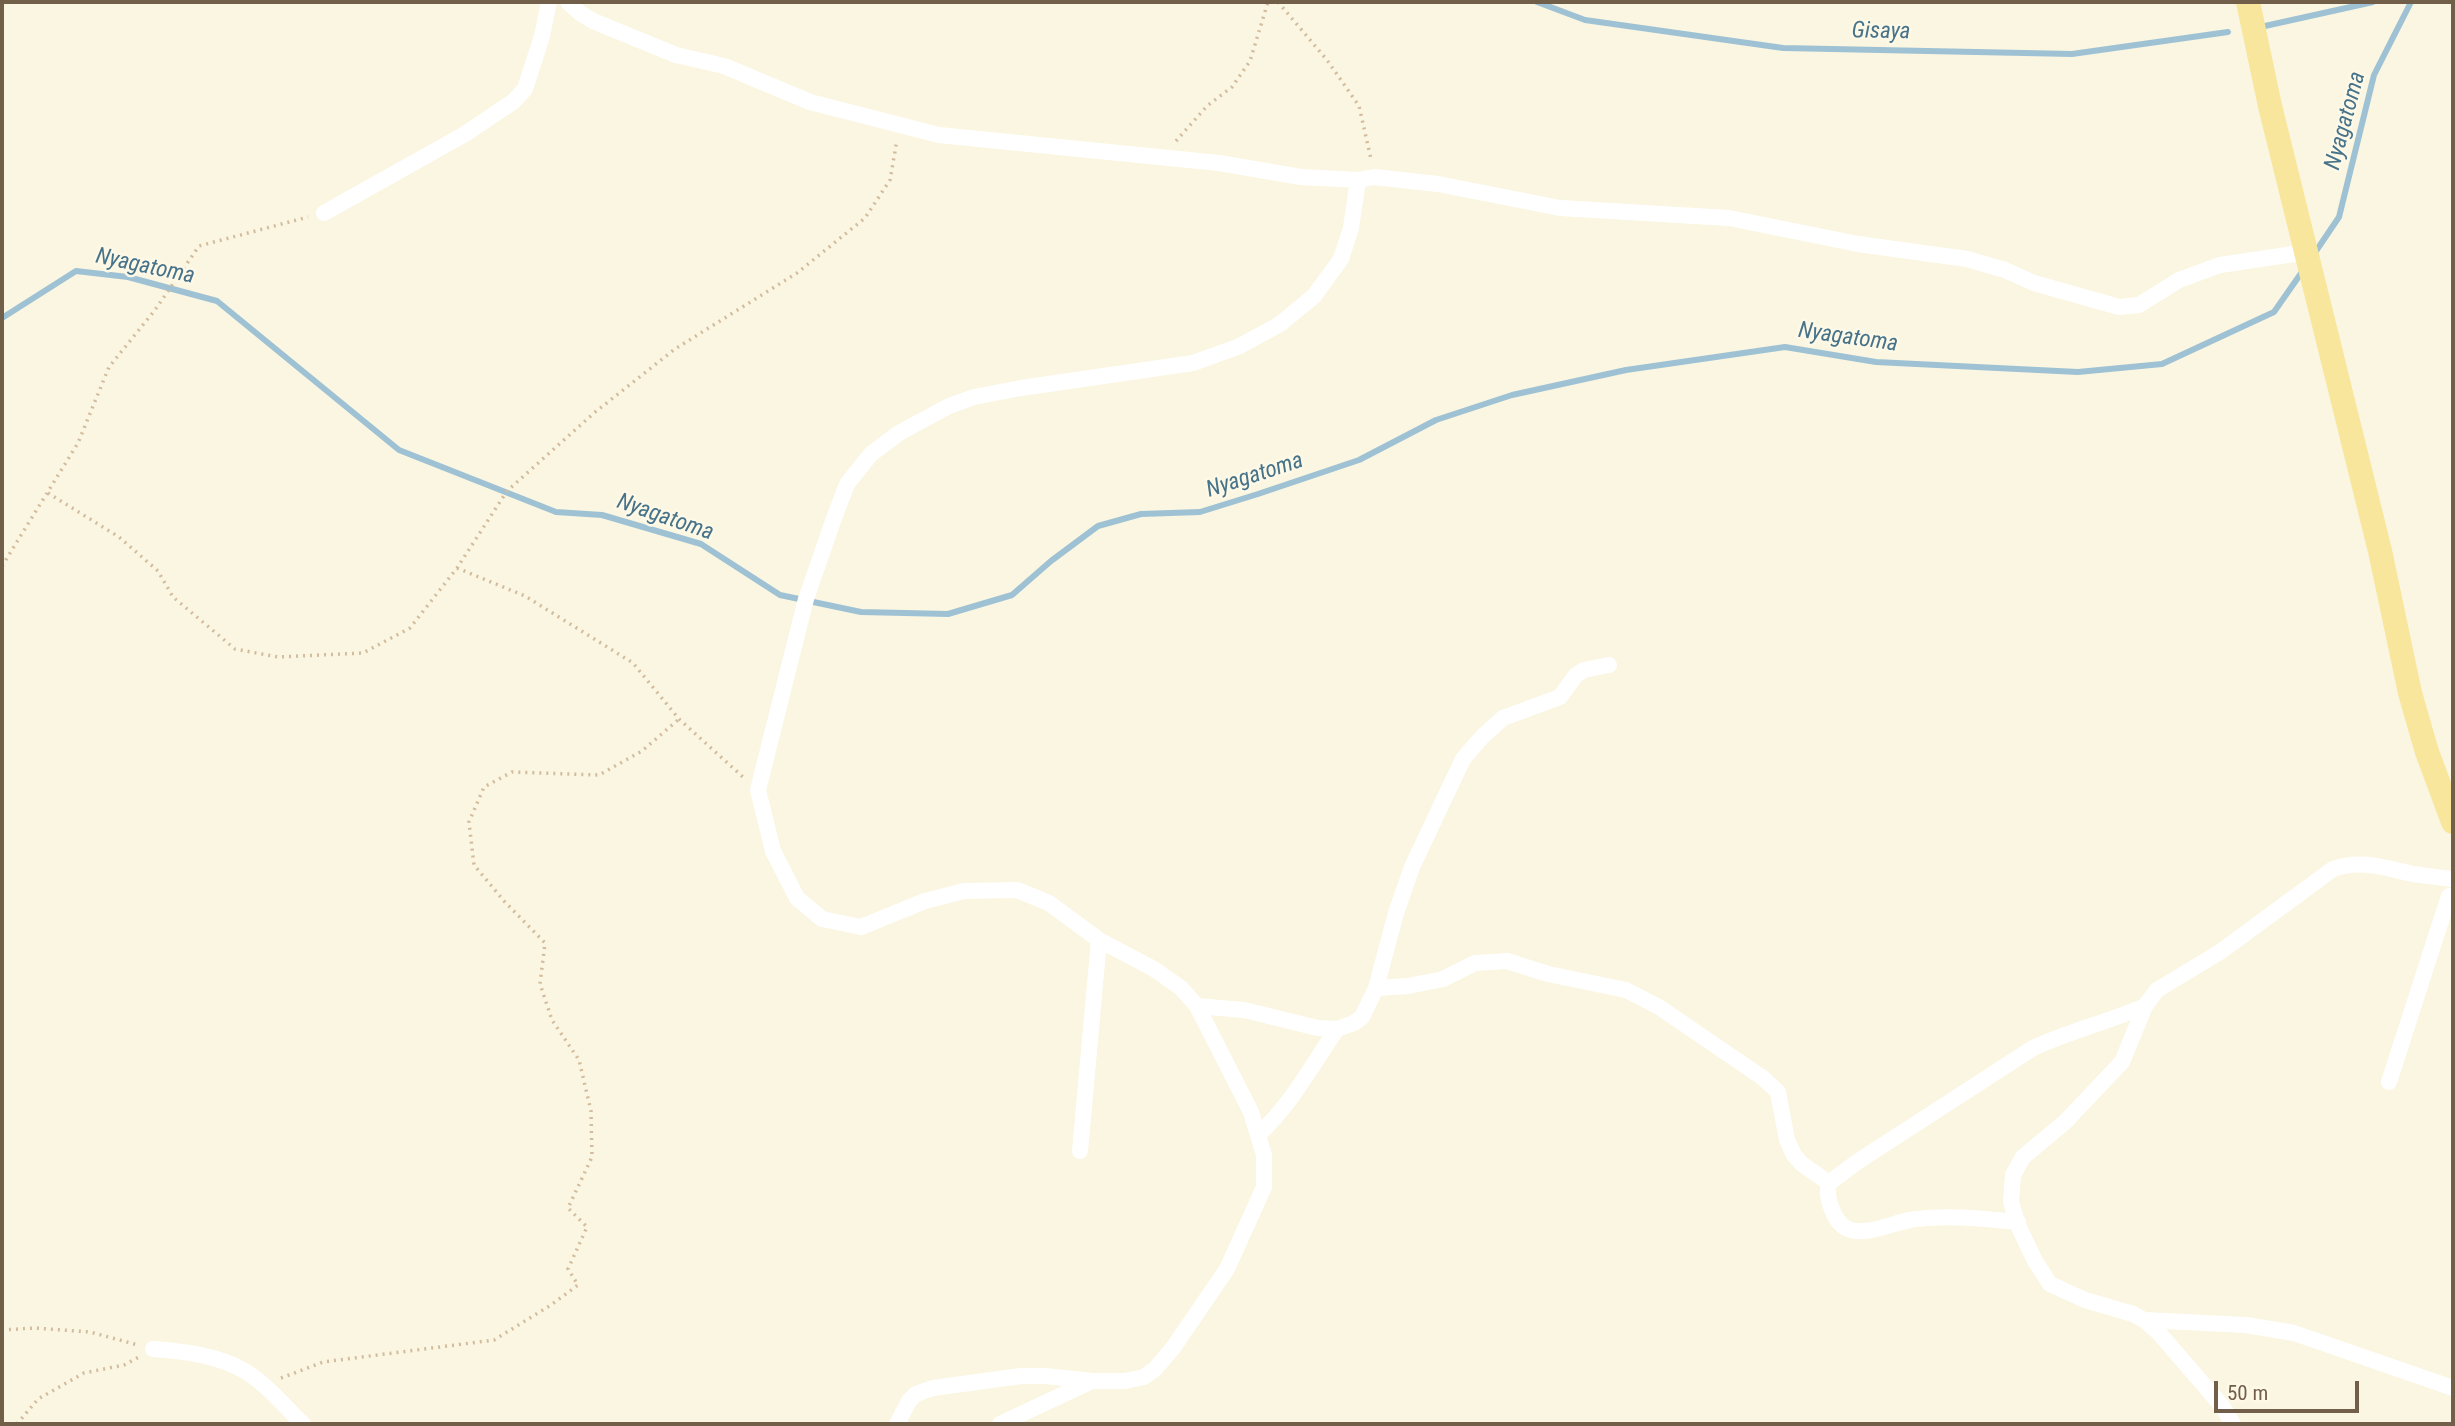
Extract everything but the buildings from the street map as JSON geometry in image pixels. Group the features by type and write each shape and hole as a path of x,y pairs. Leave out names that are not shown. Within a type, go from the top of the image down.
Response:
{"main road":[{"path":"2248,2 2270,106 2380,551 2410,693 2427,752 2453,822"}],"street":[{"path":"324,213 465,134 514,101 525,89 542,36 549,2"},
{"path":"568,2 593,21 676,55 724,66 810,102 939,135 1219,163 1301,177 1358,180 1374,177 1437,184 1560,208 1729,218 1857,244 1966,259 2005,270 2034,283 2119,307 2139,305 2179,280 2220,265 2306,252"},
{"path":"897,1424 909,1401 916,1394 933,1388 1021,1376 1125,1381 1144,1377 1155,1369 1173,1348 1227,1269 1264,1187 1264,1155 1251,1112 1197,1006 1181,988 1099,940 1049,902 1017,890 964,891 925,901 861,927 822,919 797,898 773,851 758,790 806,599 833,521 847,484 871,454 900,433 950,406 974,397 1193,363 1262,335 1300,310 1328,279 1341,259 1351,228 1358,180"},
{"path":"1197,1006 1244,1010 1318,1028 1337,1029 1362,1017 1376,988 1396,913 1412,867 1450,781 1463,759 1503,718 1560,697 1576,675 1584,670 1609,665"},
{"path":"2233,1424 2222,1406 2159,1333 2144,1320 2133,1314 2085,1300 2050,1284 2035,1261 2018,1222 2011,1201 2012,1175 2023,1157 2065,1122 2122,1062 2145,1006 2157,990 2220,952 2333,869 2357,863 2452,879 2451,903 2389,1082"},
{"path":"1080,1151 1099,940"},
{"path":"1376,988 1408,986 1443,979 1475,964 1507,961 1548,974 1626,990 1659,1007 1763,1078 1778,1092 1787,1140 1794,1155 1802,1164 1829,1182"},
{"path":"2018,1222 1915,1219 1863,1232 1848,1229 1841,1224 1834,1214 1827,1189 1829,1182 2033,1048 2063,1034 2115,1019 2145,1006"},
{"path":"1258,1135 1278,1117 1337,1029"},
{"path":"2144,1320 2246,1325 2294,1333 2453,1388"},
{"path":"153,1349 187,1351 242,1369 263,1384 303,1424"},
{"path":"1000,1424 1092,1381"}],"path":[{"path":"1161,158 1207,106 1233,87 1250,61 1268,2"},
{"path":"1278,2 1327,60 1359,106 1374,177"},
{"path":"48,493 119,537 158,571 173,597 234,649 278,657 363,653 410,628 457,568 507,491 594,413 675,349 797,273 866,218 890,180 899,124"},
{"path":"2,566 78,443 110,367 155,310 199,246 324,213"},
{"path":"457,568 525,596 633,663 680,719 758,790"},
{"path":"263,1384 323,1362 494,1340 578,1285 568,1269 587,1227 568,1208 592,1157 591,1111 579,1060 552,1020 540,985 545,943 474,865 468,822 485,787 512,772 599,775 642,751 680,719"},
{"path":"2,1330 35,1328 90,1332 153,1349"},
{"path":"16,1424 38,1399 84,1373 124,1365 153,1349"}],"waterway":[{"name":"Gisaya","path":"1537,2 1585,20 1783,48 2072,54 2228,32"},
{"name":"Gisaya","path":"2265,26 2373,2"},
{"name":"Nyagatoma","path":"2314,254 2339,217 2374,75 2411,2"},
{"name":"Nyagatoma","path":"2,318 76,271 128,277 217,301 399,450 556,512 602,515 701,544 780,595 861,612 948,614 1012,595 1051,561 1098,526 1141,514 1200,512 1258,494 1359,460 1436,420 1512,395 1626,370 1785,347 1876,362 2078,372 2162,364 2274,312 2304,269"}]}
